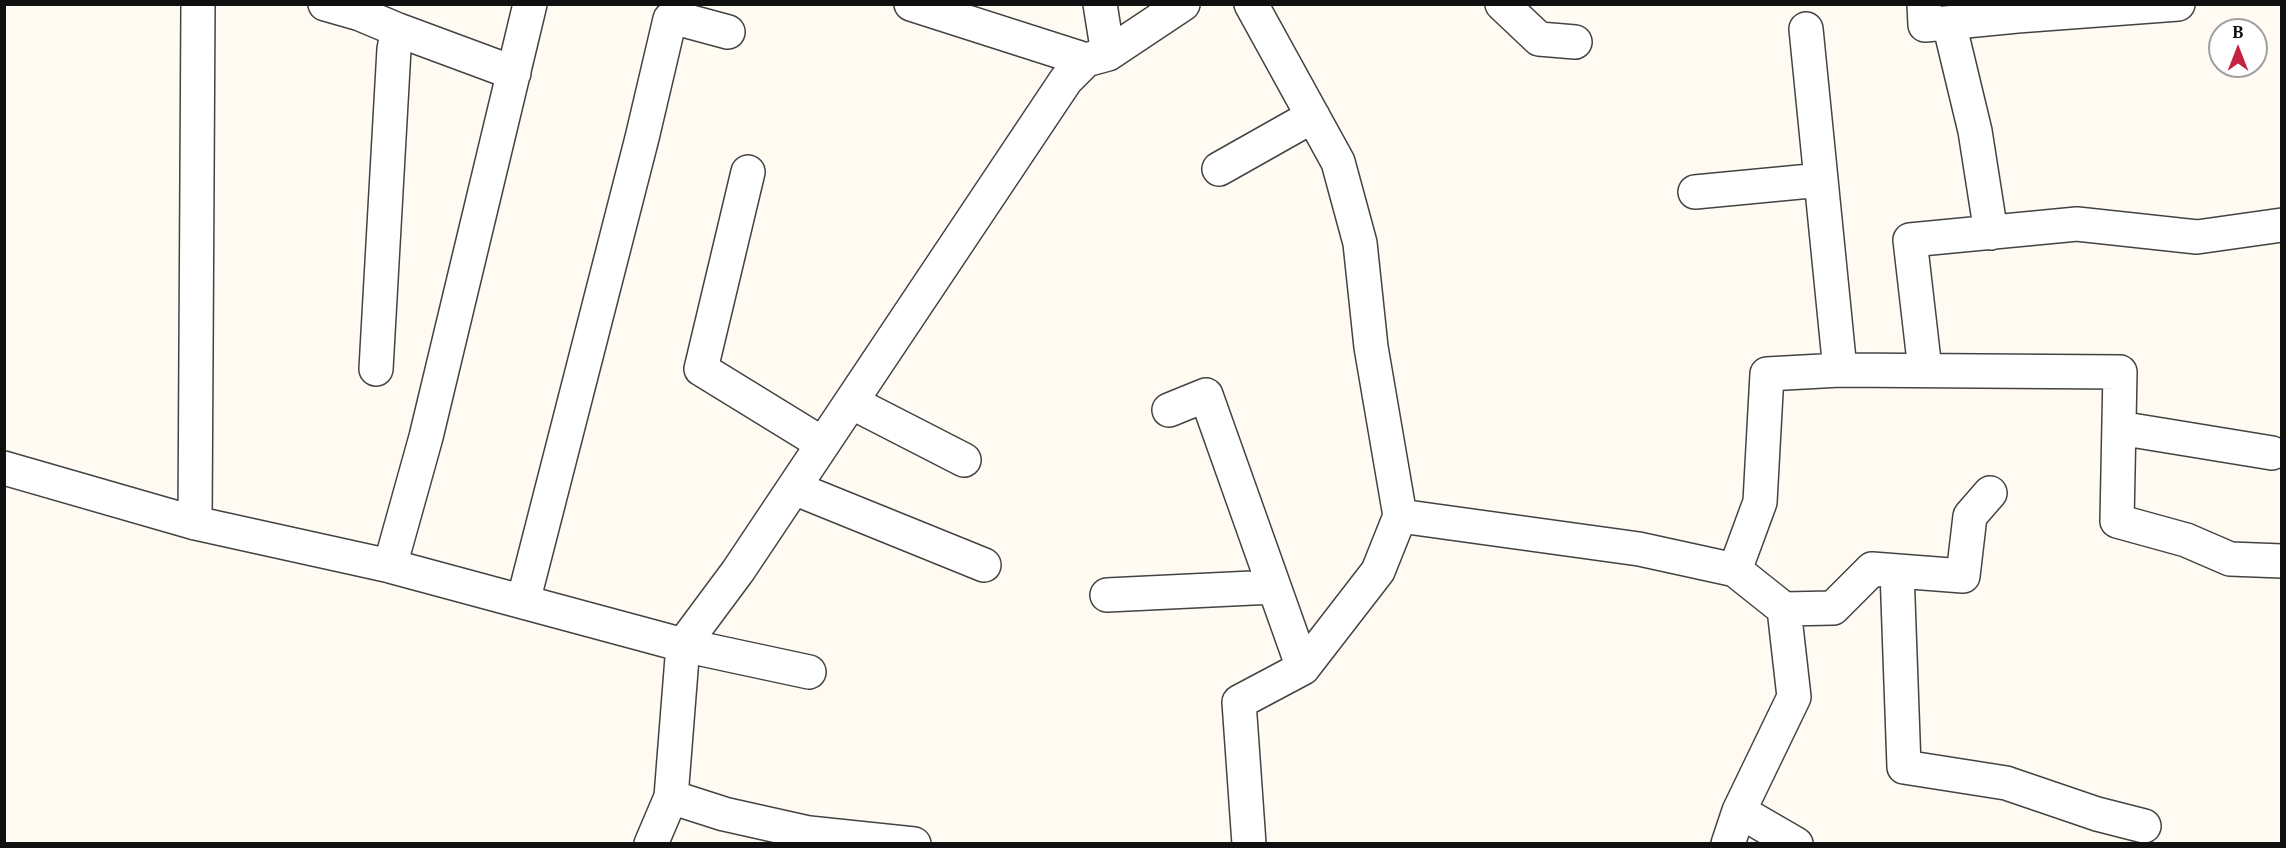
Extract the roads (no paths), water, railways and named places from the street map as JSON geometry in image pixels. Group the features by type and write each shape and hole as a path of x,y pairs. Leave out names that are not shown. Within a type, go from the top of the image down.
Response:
{"street":[{"path":"195,523 198,4"},
{"path":"325,4 360,14 514,74"},
{"path":"390,566 426,436 530,4"},
{"path":"911,4 1097,57"},
{"path":"1097,57 1100,4"},
{"path":"651,843 672,797 683,645 738,572 1066,80 1097,57 1183,4"},
{"path":"1249,843 1239,702 1304,668 1378,572 1400,516 1371,347 1360,243 1338,162 1251,4"},
{"path":"1502,4 1539,39 1575,42"},
{"path":"1991,233 1975,131 1937,14 2017,16 2178,4"},
{"path":"523,602 670,20 676,18 728,32"},
{"path":"1806,29 1840,370"},
{"path":"376,369 394,49 398,30"},
{"path":"1219,169 1313,116"},
{"path":"748,171 701,369 823,444"},
{"path":"1695,192 1821,180"},
{"path":"1925,370 1910,240 2077,224 2197,237 2282,225"},
{"path":"1735,570 1760,501 1767,374 1840,370 2120,372 2116,521 2186,540 2230,559 2282,561"},
{"path":"1169,410 1206,395 1273,587 1304,668"},
{"path":"851,402 964,460"},
{"path":"2119,428 2272,453"},
{"path":"4,468 195,523 390,566 683,645 809,672"},
{"path":"794,488 984,565"},
{"path":"1400,516 1639,549 1735,570 1784,609 1833,608 1872,569 1963,576 1970,516 1990,493"},
{"path":"1897,571 1904,766 2006,783 2097,814 2145,826"},
{"path":"1107,595 1273,587"},
{"path":"1728,843 1739,811 1794,697 1784,609"},
{"path":"672,797 724,814 809,833 914,843"},
{"path":"1739,811 1796,843"}]}
